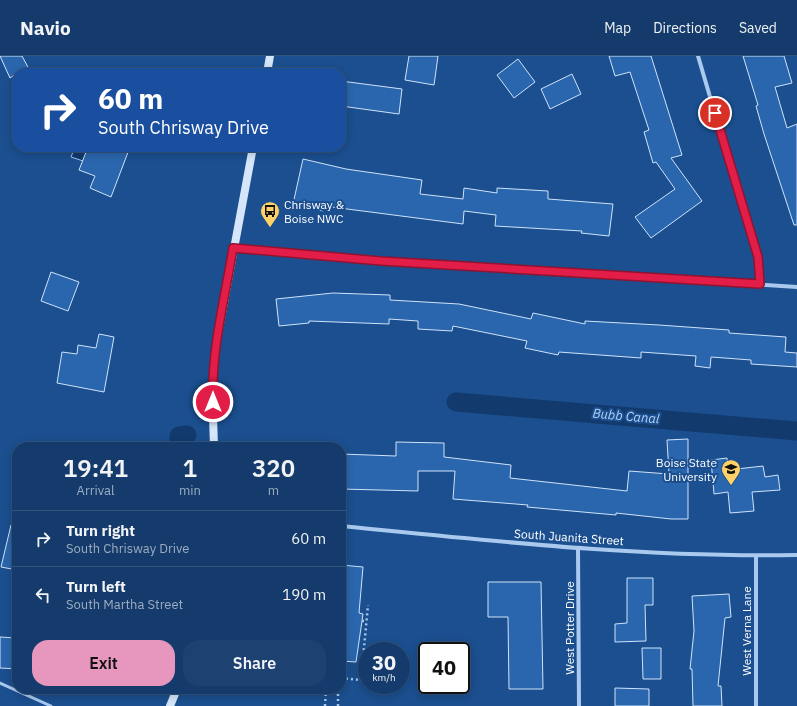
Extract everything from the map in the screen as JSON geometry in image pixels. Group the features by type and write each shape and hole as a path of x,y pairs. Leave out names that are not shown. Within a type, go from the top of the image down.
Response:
{"street":[{"path":"268,68 270,56"},
{"path":"698,56 758,257 760,284"},
{"path":"214,442 212,386 217,340 252,152"},
{"path":"233,248 381,261 797,287"},
{"name":"South Juanita Street","path":"346,526 578,549 756,556 797,554"},
{"name":"West Potter Drive","path":"578,549 579,706"},
{"name":"West Verna Lane","path":"756,556 756,706"},
{"path":"170,706 176,694"}],"lane":[{"path":"0,683 12,688"},
{"path":"24,694 51,706"}],"path":[{"path":"365,642 368,604"},
{"path":"362,621 367,621"},
{"path":"346,678 358,680"},
{"path":"325,706 326,694"},
{"path":"338,694 338,706"}],"water":[{"path":"73,152 89,152 86,162 71,157"}],"building":[{"path":"0,56 22,56 28,68 12,68 12,77 10,78"},
{"path":"409,56 438,56 434,85 405,80"},
{"path":"609,56 651,56 682,155 671,158 702,201 651,238 635,217 675,189 656,162 653,163 644,132 649,130 630,72 615,76"},
{"path":"743,56 784,56 792,83 775,87 787,128 797,124 797,225 794,225 764,134 756,106 758,105"},
{"path":"518,59 535,82 514,98 497,75"},
{"path":"572,74 581,94 550,109 541,89"},
{"path":"346,82 402,89 399,114 346,107"},
{"path":"86,152 128,152 111,197 90,188 95,176 79,170"},
{"path":"303,159 346,169 422,180 420,194 463,199 464,188 497,193 497,188 548,191 548,199 613,204 609,236 581,233 582,231 495,226 496,215 464,211 463,224 324,206 323,211 293,204"},
{"path":"51,272 79,282 68,311 41,301"},
{"path":"333,293 390,295 390,300 459,304 531,319 533,313 585,324 585,321 659,325 729,330 729,333 786,337 785,352 797,353 797,367 751,364 751,360 711,357 710,368 695,366 696,356 641,352 641,358 559,352 558,355 525,348 527,341 453,326 452,331 418,329 418,321 389,319 389,324 309,321 309,323 279,326 276,299"},
{"path":"99,334 114,337 104,392 57,383 62,352 77,354 78,345 96,348"},
{"path":"688,439 688,519 671,519 616,513 616,515 527,507 528,505 453,499 455,471 418,471 418,491 346,489 346,454 396,456 396,442 444,443 444,457 511,465 510,478 627,491 629,471 669,474 667,440"},
{"path":"727,458 728,470 763,466 765,477 778,475 780,490 752,492 754,511 730,513 728,492 714,494 711,460"},
{"path":"11,525 12,525 12,569 1,567"},
{"path":"346,565 363,567 359,613 363,614 356,662 346,661"},
{"path":"627,578 653,578 653,605 645,605 646,641 615,642 615,624 627,623"},
{"path":"488,582 541,582 543,689 509,689 508,617 488,617"},
{"path":"729,594 731,617 725,618 718,686 721,686 722,706 693,706 692,669 690,669 694,631 692,596"},
{"path":"0,637 12,638 12,669 0,668"},
{"path":"642,648 661,648 661,679 643,679"},
{"path":"615,688 649,689 649,706 615,706"}],"waterway":[{"name":"Bubb Canal","path":"456,402 797,431"},
{"name":"Bubb Canal","path":"179,442 179,436 187,435"}],"place":[{"name":"Chrisway & Boise NWC","path":"270,228"},
{"name":"Boise State University","path":"731,486"}],"route":[{"path":"213,402 212,386 217,340 233,248 381,261 760,284 758,257 715,113"}]}
